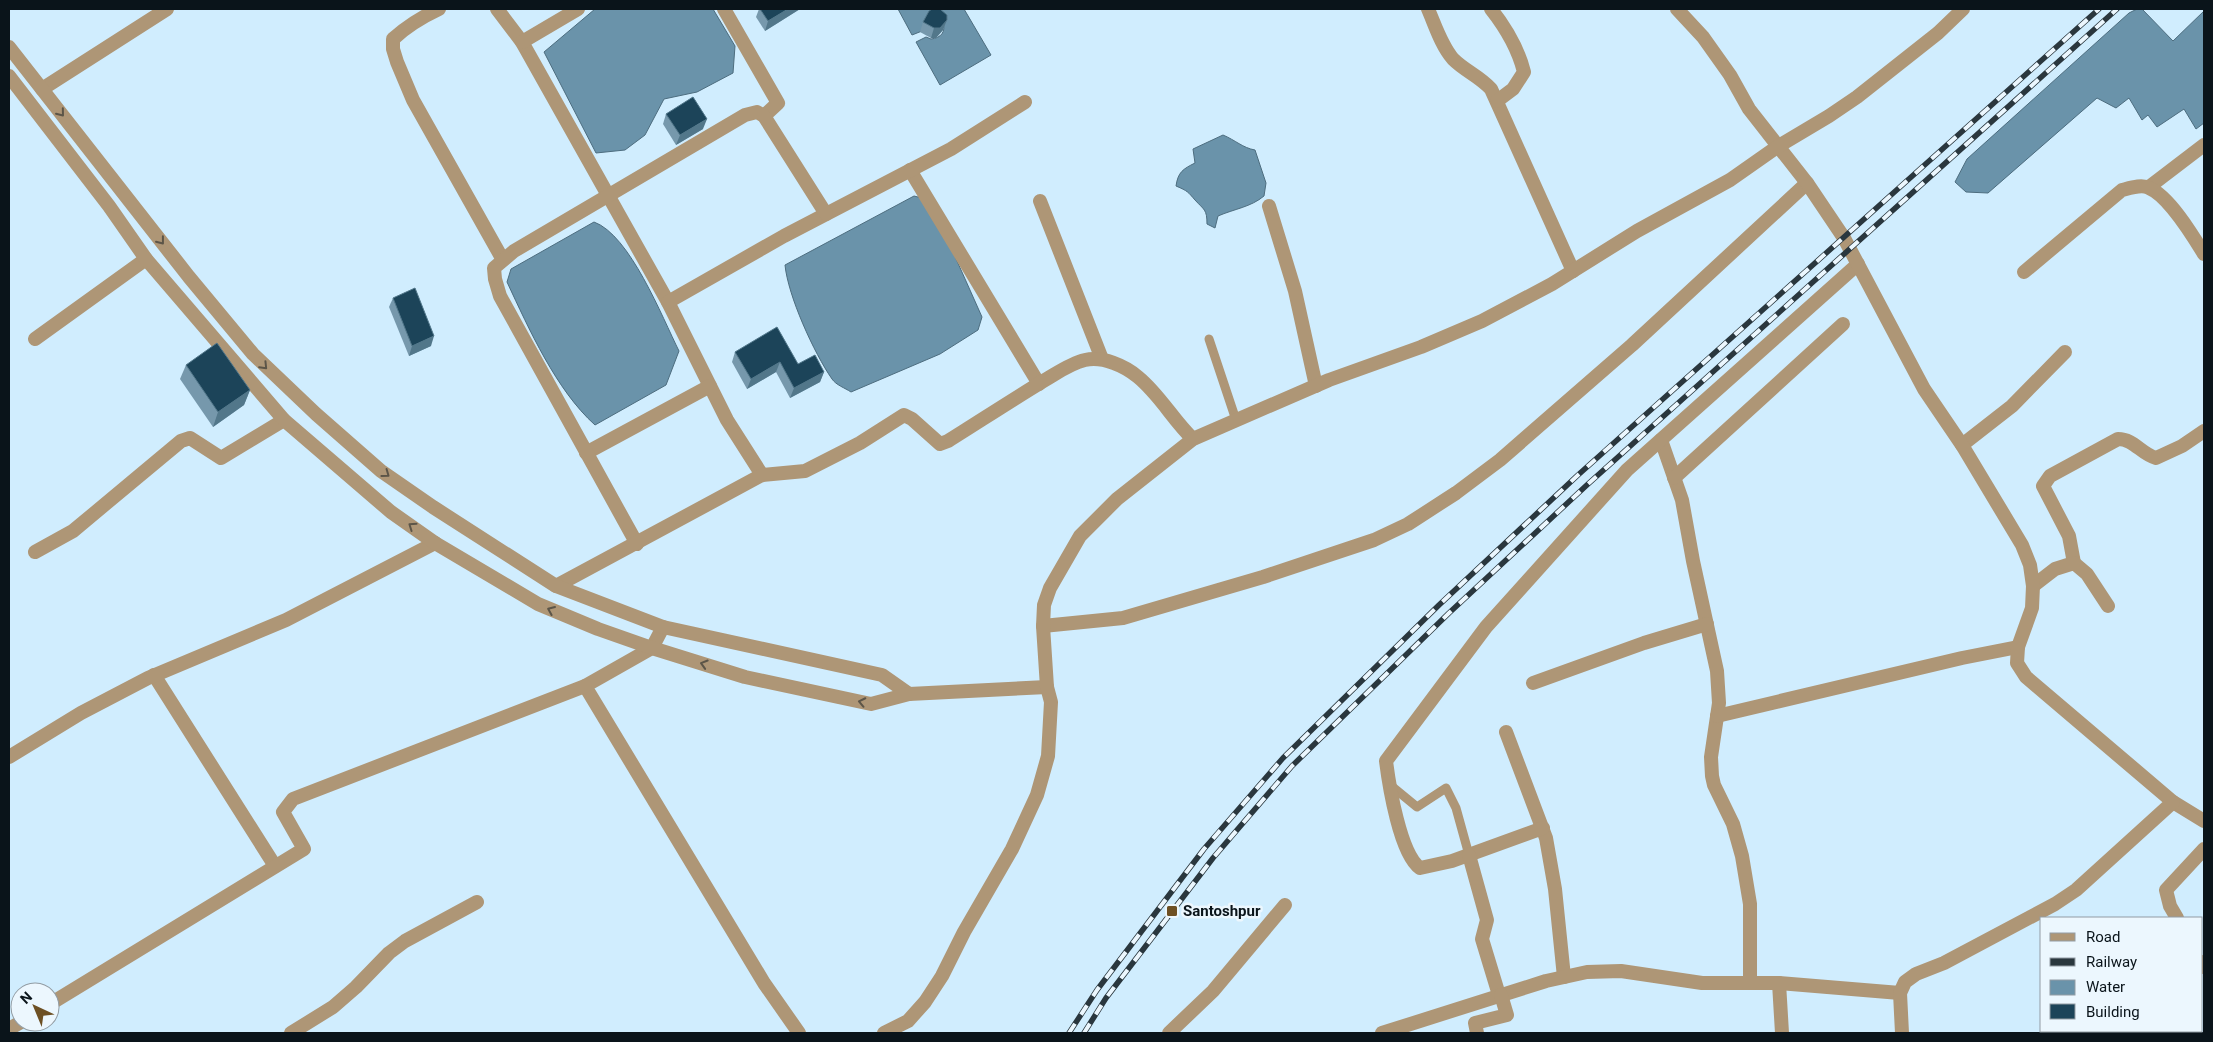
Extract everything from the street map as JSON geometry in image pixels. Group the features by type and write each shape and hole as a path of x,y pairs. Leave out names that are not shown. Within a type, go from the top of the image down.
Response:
{"street":[{"path":"42,89 167,9"},
{"path":"439,9 418,19 401,32 393,39 393,49 413,100 503,260"},
{"path":"497,9 522,42 668,302 727,420 762,475"},
{"path":"522,42 578,9"},
{"path":"724,9 778,103 764,116"},
{"path":"1428,9 1445,48 1463,67 1481,78 1497,101 1572,271"},
{"path":"1491,9 1503,24 1520,57 1524,72 1513,89 1497,101"},
{"path":"1678,9 1703,38 1730,75 1749,109 1807,183 1844,238 1924,389 1962,445 2022,545 2030,565 2033,586 2032,608 2018,647 2017,663 2026,677 2173,802 2204,821"},
{"path":"884,1033 908,1021 925,1002 942,976 964,932 1012,849 1037,795 1048,756 1051,702 1047,687 1043,626 1044,605 1050,588 1080,536 1116,499 1193,439 1316,386 1421,347 1482,321 1572,271 1637,231 1730,180 1777,147 1857,97 1938,33 1963,9"},
{"path":"9,47 189,277 253,354 275,377 381,471 433,507 556,586 663,627 882,675 909,694"},
{"path":"9,76 110,206 146,259 284,420 392,512 435,542 538,604 598,629 745,677 871,704 909,694 1047,687"},
{"path":"668,302 826,214 951,149 1025,102"},
{"path":"637,544 500,296 494,268 514,251 745,115 757,112 764,116 826,214"},
{"path":"2024,272 2122,190 2148,187 2204,145"},
{"path":"910,170 1039,384"},
{"path":"1043,626 1123,618 1263,577 1374,540 1408,524 1456,493 1500,460 1632,345 1807,183"},
{"path":"2148,187 2160,195 2181,218 2204,254"},
{"path":"1040,201 1102,359"},
{"path":"1269,206 1295,291 1316,386"},
{"path":"35,339 146,259"},
{"path":"1543,828 1469,855 1420,868 1415,864 1393,809 1386,761 1486,627 1627,470 1858,264"},
{"path":"1674,478 1843,324"},
{"path":"1962,445 2012,406 2065,352"},
{"path":"556,586 762,475 805,471 860,443 904,415 912,419 940,444 948,442 1039,384 1071,365 1086,359 1102,359 1137,376 1161,400 1181,427 1193,439"},
{"path":"586,453 710,386"},
{"path":"35,552 74,531 181,441 190,438 221,458 284,420"},
{"path":"2108,606 2087,574 2074,563 2069,536 2043,486 2050,476 2118,440 2130,441 2146,454 2156,458 2182,446 2204,431"},
{"path":"1661,440 1682,500 1693,561 1718,671 1719,703 1711,757 1712,776 1714,785 1734,824 1742,856 1750,904 1750,983"},
{"path":"9,757 81,713 154,675 286,620 435,542"},
{"path":"2033,586 2055,569 2074,563"},
{"path":"1533,683 1644,642 1707,624"},
{"path":"60,998 304,849 283,812 293,799 585,686 652,648 663,627"},
{"path":"1717,716 1962,658 2018,647"},
{"path":"154,675 275,866"},
{"path":"585,686 764,983 799,1033"},
{"path":"1506,732 1543,828 1555,889 1564,977"},
{"path":"1902,1033 1900,992 1905,982 1916,974 1952,958 2055,904 2076,890 2173,802"},
{"path":"2176,917 2170,906 2166,890 2204,849"},
{"path":"1469,855 1487,920 1482,939 1507,1015 1475,1023 1477,1033"},
{"path":"291,1033 334,1007 356,988 389,953 400,945 477,902"},
{"path":"1169,1033 1212,991 1285,905"},
{"path":"1382,1033 1500,995 1587,972 1621,971 1702,983 1779,983 1900,992"},
{"path":"1779,983 1782,1033"}],"lane":[{"path":"1209,338 1236,420"},
{"path":"1389,784 1417,807 1446,788 1456,808 1469,855"}],"water":[{"path":"595,9 713,9 735,46 733,73 697,92 664,99 645,135 625,150 596,153 544,52"},
{"path":"898,9 964,9 991,55 940,85 916,42 926,37 931,39 940,36 944,29 943,22 925,20 922,31 912,35"},
{"path":"2142,9 2173,41 2204,11 2204,123 2196,129 2184,109 2157,127 2148,115 2142,120 2129,98 2116,108 2097,98 1988,193 1966,192 1955,182 1967,159 2129,13"},
{"path":"1223,135 1247,148 1255,150 1266,183 1264,196 1248,205 1218,216 1215,228 1207,224 1206,212 1203,208 1187,192 1176,186 1178,177 1182,172 1195,163 1193,149"},
{"path":"914,196 922,198 945,234 982,317 978,330 940,354 851,392 834,381 817,355 796,308 785,265"},
{"path":"594,222 607,230 620,243 632,260 644,279 679,351 666,385 595,425 581,411 556,377 534,339 507,282 511,269"}],"building":[{"path":"760,9 788,9 768,21"},
{"path":"932,9 940,9 947,15 947,20 940,28 934,28 923,22"},
{"path":"693,97 707,119 680,135 666,114"},
{"path":"415,288 434,336 412,346 393,298"},
{"path":"777,327 798,364 815,355 824,372 794,388 780,362 751,379 735,352"},
{"path":"217,343 250,390 218,412 186,365"}],"railway":[{"path":"1069,1033 1097,990 1204,849 1283,758 1439,605 1578,475 2099,9"},
{"path":"1084,1033 1106,998 1213,858 1292,766 1449,613 1588,484 2117,9"}],"place":[{"name":"Santoshpur","path":"1172,911"}]}
